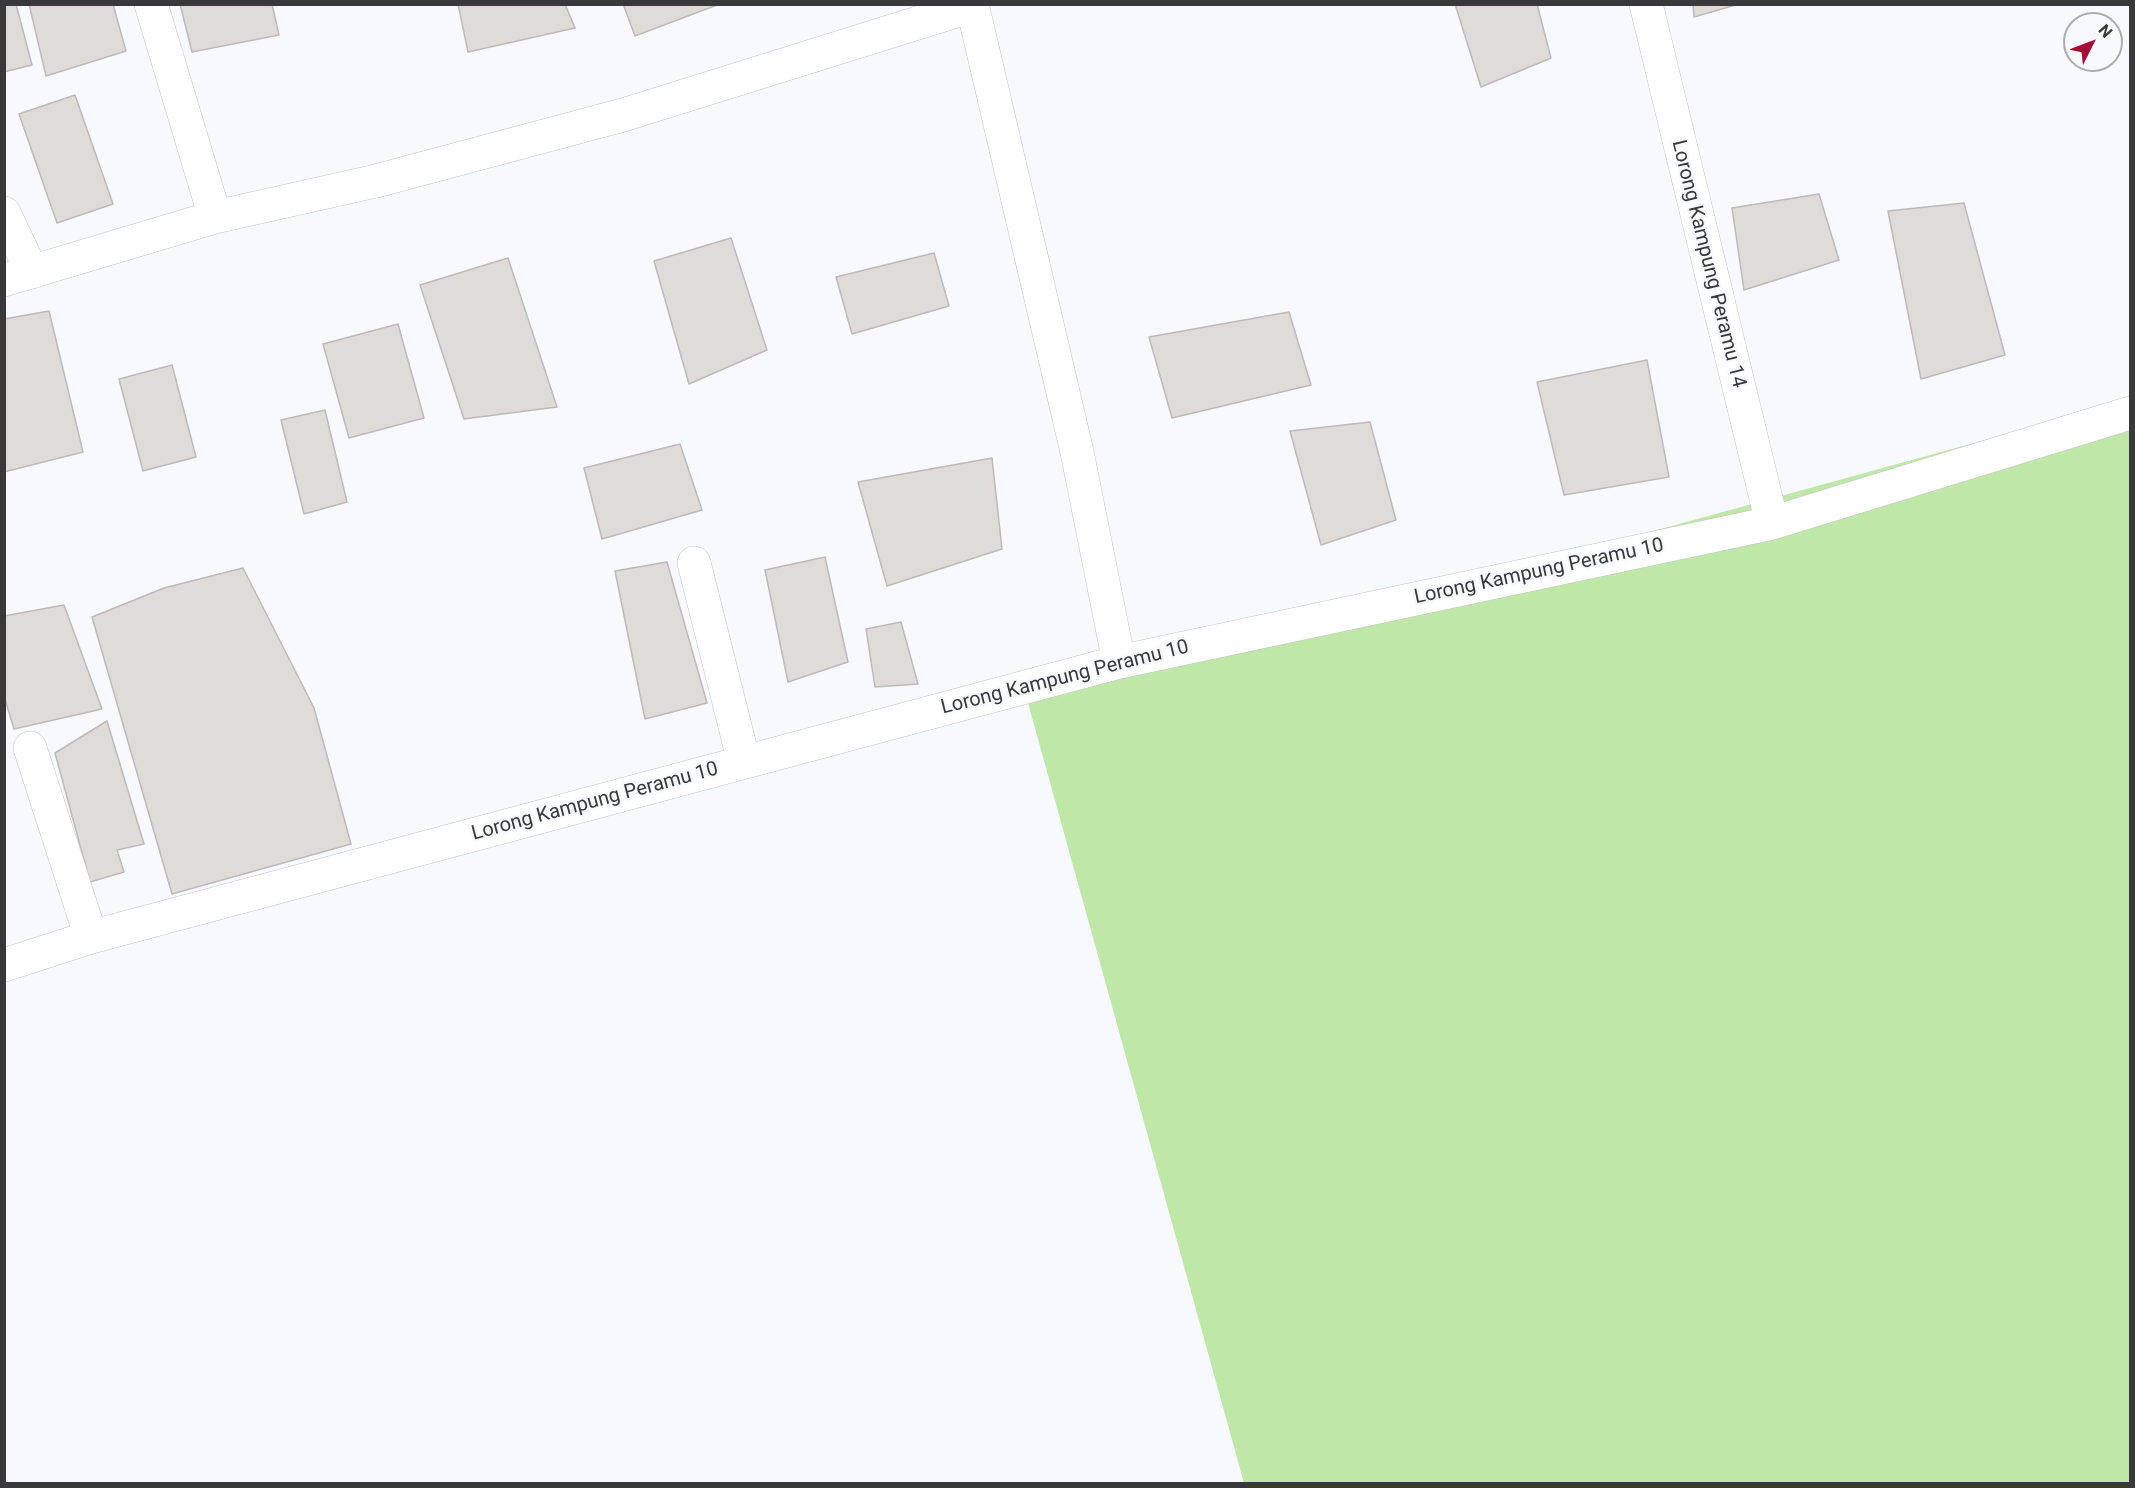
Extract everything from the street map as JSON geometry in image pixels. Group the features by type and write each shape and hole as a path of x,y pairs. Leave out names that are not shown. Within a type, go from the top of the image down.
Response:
{"street":[{"path":"151,4 215,217"},
{"name":"Lorong Kampung Peramu 14","path":"1646,4 1772,523"},
{"path":"4,213 18,276 215,217 376,181 623,115 972,5 1077,452 1119,662"},
{"name":"Lorong Kampung Peramu 10","path":"4,965 92,937 1119,662 1772,523 2130,413"},
{"path":"694,563 744,762"},
{"path":"30,748 92,937"}],"green space":[{"path":"2130,400 2130,1483 1244,1483 1028,703"}],"building":[{"path":"4,4 16,4 32,65 4,72"},
{"path":"29,4 113,4 126,51 46,76"},
{"path":"180,4 272,4 279,35 192,52"},
{"path":"458,4 565,4 575,28 468,52"},
{"path":"623,4 717,4 717,5 635,36"},
{"path":"1455,4 1537,4 1551,58 1481,87"},
{"path":"1693,4 1739,4 1694,17"},
{"path":"75,95 113,204 57,223 19,114"},
{"path":"1819,194 1839,260 1744,290 1732,208"},
{"path":"1964,203 2005,355 1921,379 1888,211"},
{"path":"731,238 767,350 689,384 654,261"},
{"path":"934,253 949,306 852,334 836,277"},
{"path":"508,258 557,407 464,419 420,285"},
{"path":"49,311 83,452 4,472 4,319"},
{"path":"1289,312 1311,385 1172,418 1149,337"},
{"path":"398,324 424,418 349,438 323,344"},
{"path":"1647,360 1669,477 1564,495 1537,382"},
{"path":"172,365 196,457 143,471 119,379"},
{"path":"325,410 347,502 304,514 281,420"},
{"path":"1370,422 1396,520 1321,545 1290,431"},
{"path":"680,444 702,510 602,539 584,468"},
{"path":"992,458 1002,549 887,586 858,482"},
{"path":"825,557 848,662 788,682 765,570"},
{"path":"667,562 707,703 645,719 615,571"},
{"path":"243,568 314,708 351,844 172,894 92,617 164,588"},
{"path":"64,605 102,709 14,729 4,696 4,616"},
{"path":"901,622 918,684 875,687 866,629"},
{"path":"107,721 144,844 117,850 124,872 90,882 55,753"}]}
